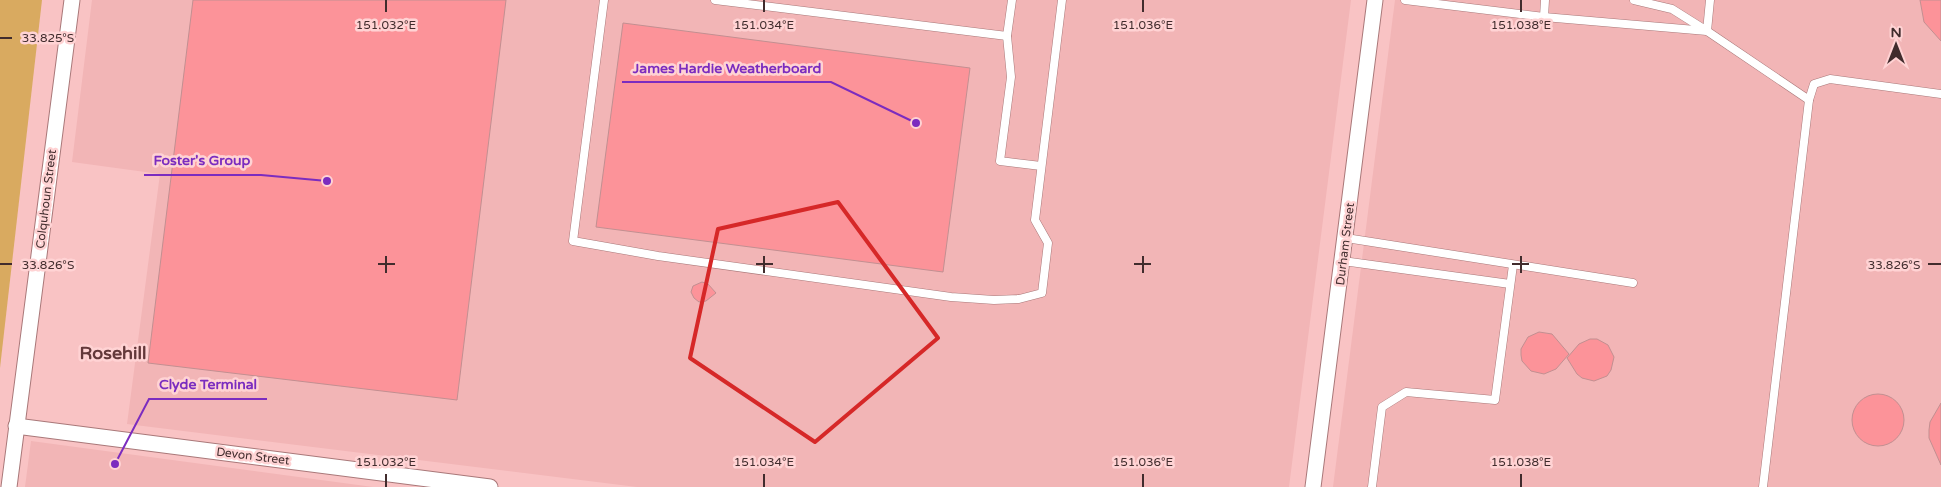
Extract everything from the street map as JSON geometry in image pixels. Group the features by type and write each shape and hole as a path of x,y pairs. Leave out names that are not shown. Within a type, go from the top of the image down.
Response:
{"street":[{"name":"Colquhoun Street","path":"9,487 72,0"},
{"name":"Durham Street","path":"1313,487 1375,0"},
{"name":"Devon Street","path":"16,426 490,487"}],"lane":[{"path":"604,0 573,241 658,256 951,297 994,300 1019,299 1042,293 1048,243 1035,220 1062,0"},
{"path":"715,0 1007,36"},
{"path":"1012,0 1007,36 1011,76 1000,161 1041,166"},
{"path":"1405,0 1544,17 1707,31"},
{"path":"1544,17 1545,0"},
{"path":"1634,0 1672,10 1707,31 1809,100"},
{"path":"1707,31 1710,0"},
{"path":"1763,487 1809,100 1814,84 1830,79 1941,94"},
{"path":"1346,238 1634,283"},
{"path":"1343,261 1510,284"},
{"path":"1372,487 1382,407 1406,392 1495,400 1513,265"}],"highlighted area":[{"path":"838,202 938,338 815,442 690,358 718,229"}],"shaded area":[{"path":"0,0 42,0 0,368"},
{"path":"92,0 1351,0 1289,487 637,487 127,424 160,174 72,162"},
{"path":"1395,0 1941,0 1941,487 1333,487"},
{"path":"31,441 373,487 25,487"}],"building":[{"path":"193,0 506,0 457,400 148,363"},
{"path":"1920,0 1941,0 1941,41 1924,22"},
{"path":"623,23 970,68 943,272 596,227"},
{"path":"702,282 708,284 716,293 706,301 699,302 691,292 693,286"},
{"path":"1539,332 1552,334 1569,354 1556,369 1544,374 1531,371 1522,361 1521,355 1521,349 1528,337"},
{"path":"1590,339 1597,339 1608,345 1614,357 1611,370 1607,376 1594,381 1582,378 1577,374 1567,358 1579,344"},
{"path":"1878,394 1888,396 1896,402 1902,410 1904,420 1902,430 1896,438 1888,444 1878,446 1868,444 1860,438 1854,430 1852,420 1854,410 1860,402 1868,396"},
{"path":"1941,403 1941,465 1929,438 1929,430 1930,422"}],"place":[{"name":"James Hardie Weatherboard","path":"916,123"},
{"name":"Foster's Group","path":"327,181"},
{"name":"Clyde Terminal","path":"115,464"}],"district":[{"name":"Rosehill","path":"113,353"}]}
